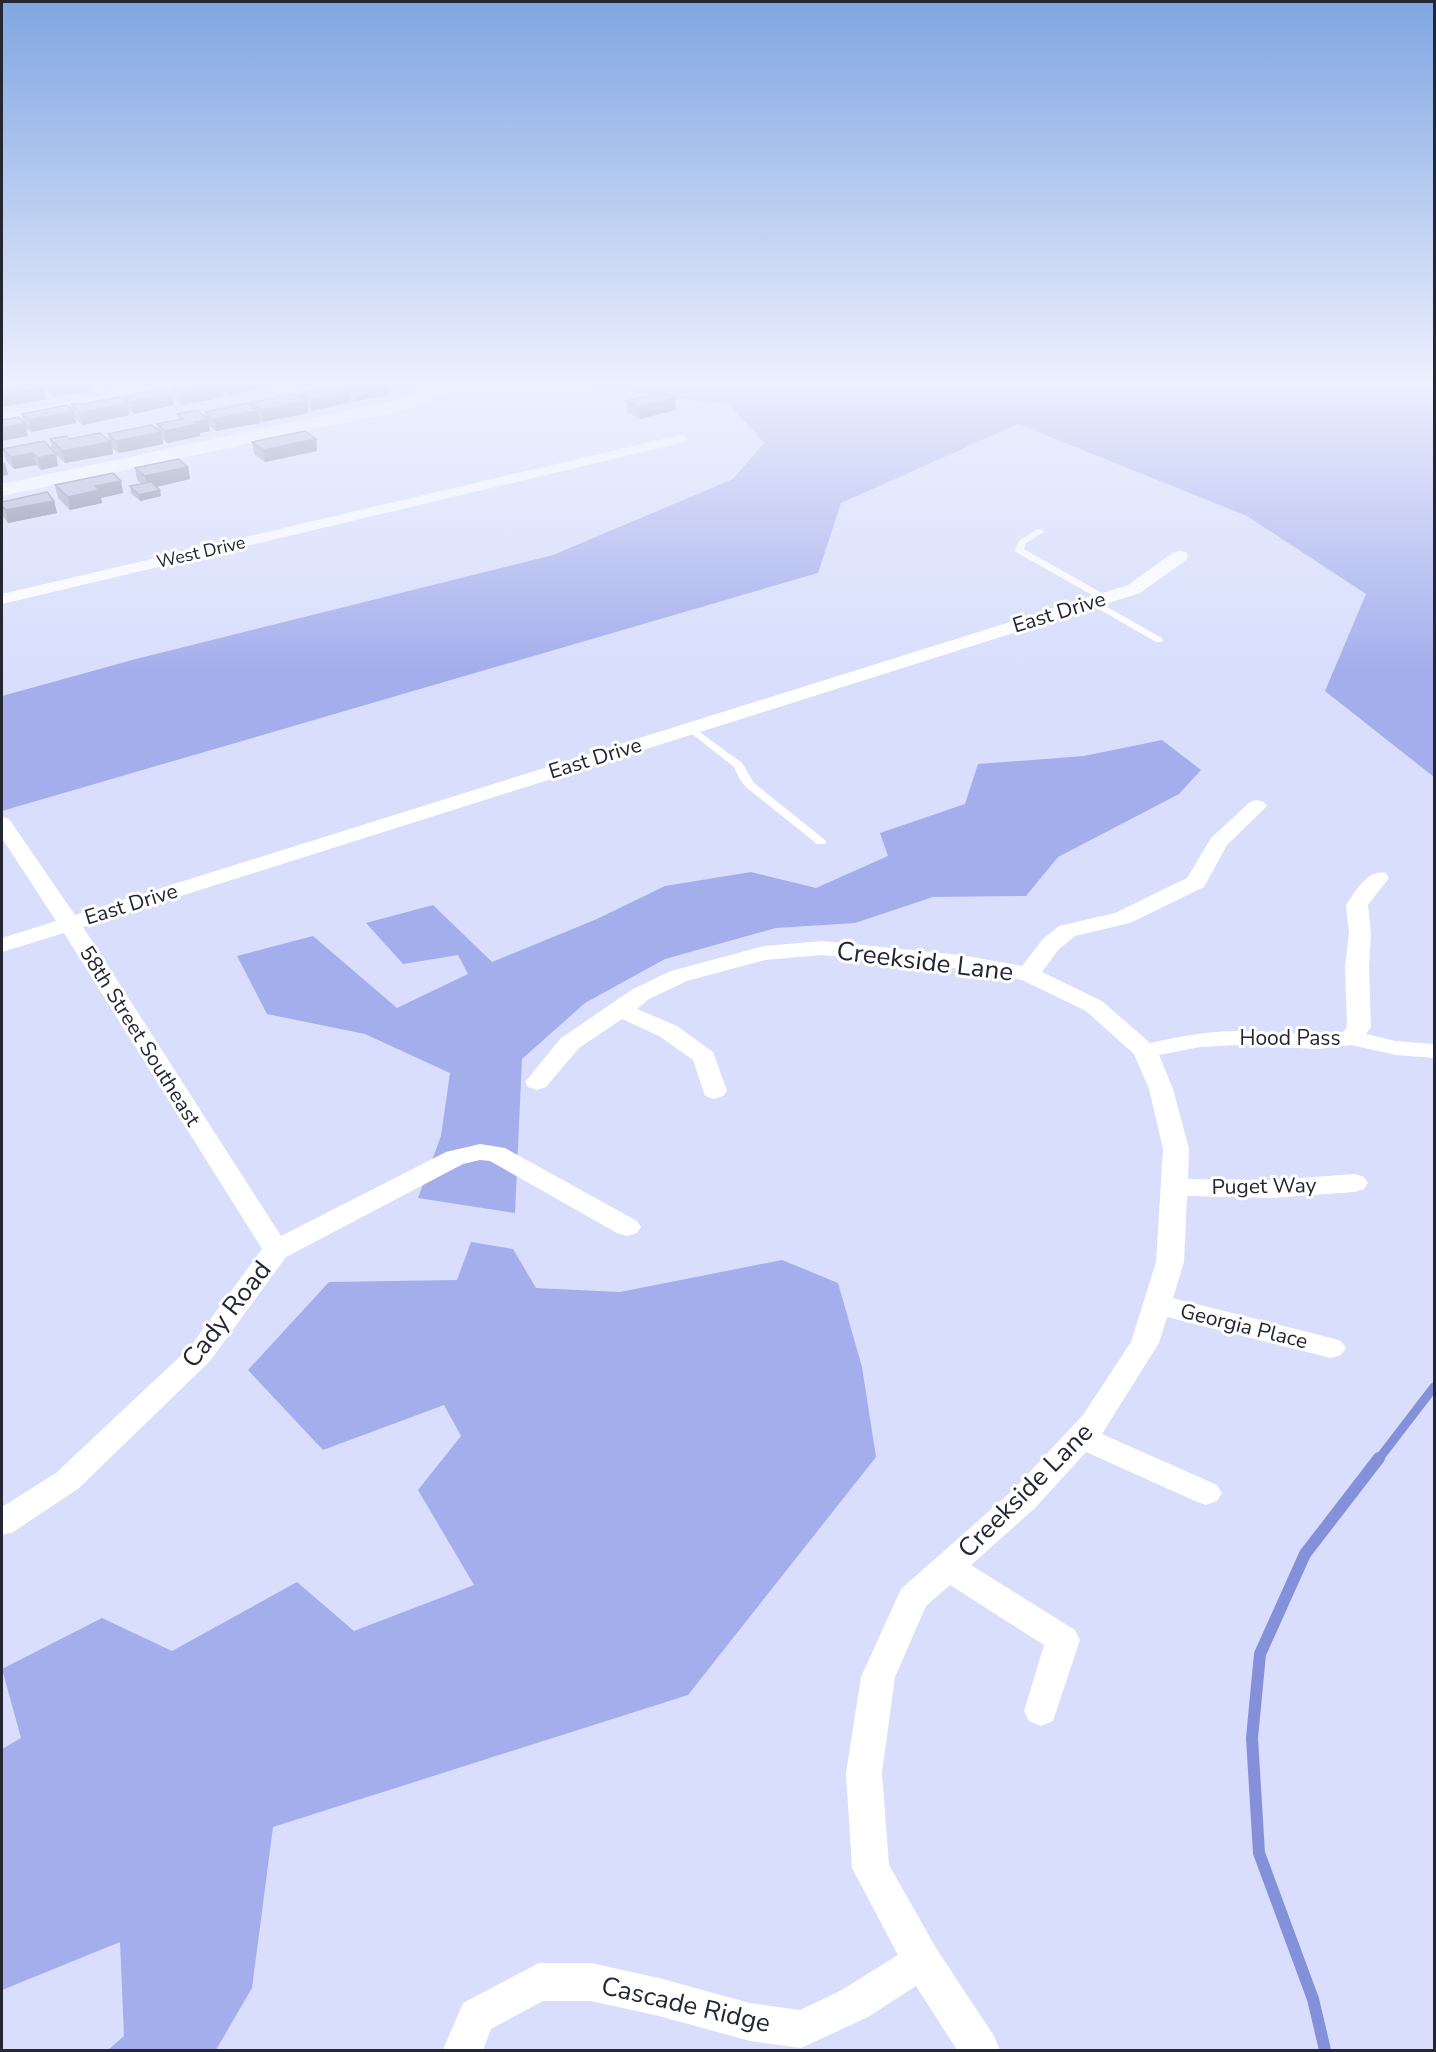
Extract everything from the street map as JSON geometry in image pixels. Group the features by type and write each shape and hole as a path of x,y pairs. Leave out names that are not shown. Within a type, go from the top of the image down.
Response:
{"street":[{"path":"2,490 50,480"},
{"name":"West Drive","path":"2,599 507,480"},
{"name":"East Drive","path":"2,945 1098,600 1134,588 1180,556"},
{"path":"1028,974 1051,944 1067,931 1122,918 1196,882 1218,842 1257,806"},
{"name":"58th Street Southeast","path":"2,824 69,923 276,1250"},
{"path":"1351,1038 1359,1027 1357,967 1360,933 1357,905 1378,878"},
{"name":"Creekside Lane","path":"537,1082 570,1043 641,994 679,976 776,952 822,948 961,962 1028,974 1094,1006 1145,1051 1161,1089 1176,1149 1170,1262 1145,1343 1094,1423 1024,1499 913,1598 878,1677 864,1773 871,1868 922,1961 980,2050"},
{"path":"620,1010 668,1031 704,1057 714,1091"},
{"name":"Hood Pass","path":"1145,1051 1200,1040 1237,1038 1318,1042 1351,1038 1396,1048 1434,1051"},
{"name":"Cady Road","path":"2,1523 67,1481 200,1354 276,1250 455,1158 480,1152 496,1154 627,1227"},
{"name":"Puget Way","path":"1174,1187 1271,1189 1355,1183"},
{"name":"Georgia Place","path":"1157,1304 1331,1348"},
{"path":"1081,1437 1206,1493"},
{"path":"948,1567 1063,1640 1041,1711"},
{"name":"Cascade Ridge","path":"463,2050 477,2016 539,1982 591,1982 659,1997 750,2022 801,2029 854,2004 922,1961"}],"lane":[{"path":"1041,531 1023,542 1019,550 1159,640"},
{"path":"690,728 738,765 750,785 821,842"}],"shaded area":[{"path":"731,480 893,480 841,503 818,573 2,811 2,696 136,659 553,555"},
{"path":"1157,480 1434,480 1434,777 1325,691 1366,594 1247,516"},
{"path":"1162,740 1201,770 1179,794 1058,857 1026,896 933,897 855,923 776,928 665,959 585,1003 522,1059 515,1213 418,1198 441,1136 450,1073 365,1034 267,1014 237,956 313,936 397,1008 468,974 458,955 403,964 366,923 433,905 492,962 597,919 665,886 751,872 816,888 888,856 880,833 965,804 978,764 1084,756"},
{"path":"471,1242 513,1249 536,1288 620,1292 782,1260 838,1283 862,1367 876,1457 688,1695 273,1827 252,1988 216,2050 108,2050 124,2036 120,1942 2,1990 2,1749 21,1738 2,1669 102,1618 172,1651 297,1582 354,1631 474,1585 418,1490 461,1436 444,1405 323,1450 248,1370 329,1282 457,1280"}],"building":[{"path":"80,480 121,481 95,486 99,490 68,497 55,485"},
{"path":"151,482 160,490 139,495 130,486"},
{"path":"47,492 54,501 6,510 2,506 2,502"}],"waterway":[{"path":"1378,1460 1434,1387"},
{"path":"1325,2050 1313,1999 1259,1853 1252,1738 1260,1654 1305,1554 1379,1458"}]}
